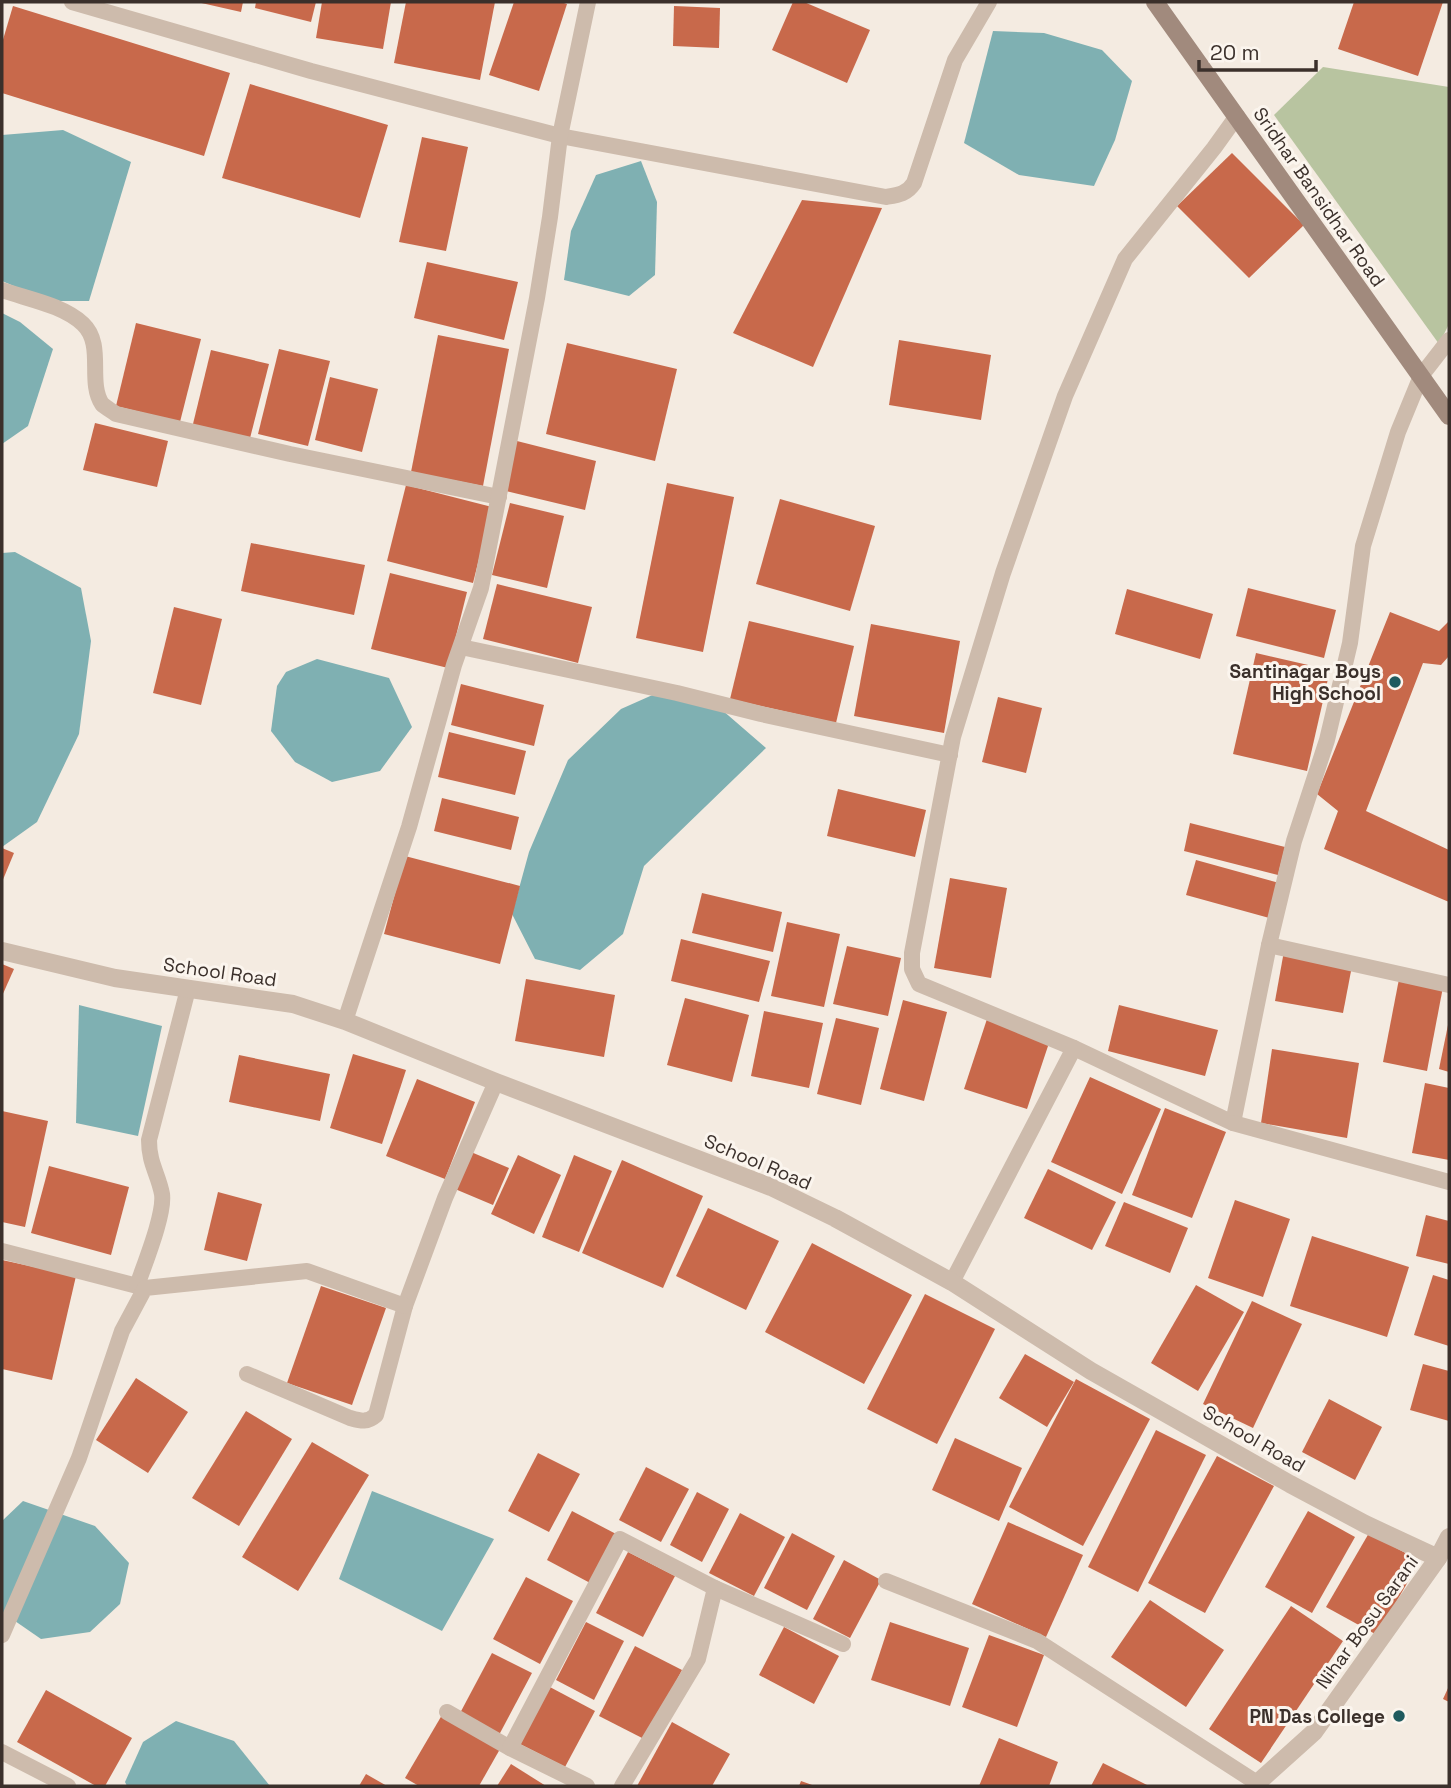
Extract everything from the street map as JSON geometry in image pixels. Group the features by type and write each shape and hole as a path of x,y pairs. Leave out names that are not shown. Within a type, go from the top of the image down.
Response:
{"street":[{"name":"Sridhar Bansidhar Road","path":"1155,2 1449,416"},
{"name":"School Road","path":"2,951 115,978 293,1004 345,1021 496,1083 771,1187 952,1282 1091,1371 1290,1484 1365,1524 1438,1558"},
{"name":"Nihar Bosu Sarani","path":"1255,1785 1314,1732 1438,1558 1449,1537"}],"lane":[{"path":"72,2 285,64 560,136 886,197 903,194 910,190 914,183 954,60 989,2"},
{"path":"345,1021 409,827 461,647 481,588 540,284 560,136 588,2"},
{"path":"1237,116 1125,259 1061,409 1003,573 953,737 912,953 912,969 919,984 1074,1048 1233,1123 1449,1182"},
{"path":"2,290 64,312 85,326 94,347 97,387 103,404 116,414 290,454 499,497"},
{"path":"1233,1123 1269,946 1294,841 1327,740 1350,643 1363,546 1398,432 1421,376 1449,340"},
{"path":"461,647 950,755"},
{"path":"1269,946 1449,985"},
{"path":"2,1635 79,1458 122,1331 141,1287 163,1197 149,1157 149,1140 188,989"},
{"path":"952,1282 1074,1048"},
{"path":"247,1374 350,1418 363,1422 376,1415 405,1306 444,1198 496,1083"},
{"path":"2,1251 141,1287 307,1271 405,1306"},
{"path":"510,1748 620,1539 715,1588 844,1644"},
{"path":"886,1581 1037,1641 1255,1785"},
{"path":"622,1786 698,1659 715,1588"},
{"path":"447,1712 510,1748 587,1786"},
{"path":"2,1752 68,1786"}],"green space":[{"path":"1323,67 1449,87 1449,324 1439,344 1274,115"}],"water":[{"path":"993,31 1044,33 1102,50 1132,81 1115,140 1094,186 1019,175 964,143"},
{"path":"63,130 131,162 89,301 49,301 2,281 2,135"},
{"path":"641,161 657,202 655,275 629,296 564,280 571,231 596,175"},
{"path":"2,313 20,322 53,349 28,426 2,444"},
{"path":"15,552 81,588 91,641 79,734 37,822 2,847 2,553"},
{"path":"317,659 389,678 412,727 380,771 332,782 295,762 271,731 277,686 286,672"},
{"path":"657,693 714,703 766,748 644,866 623,934 580,970 535,959 512,914 529,852 568,760 621,709"},
{"path":"79,1005 162,1026 138,1136 76,1123"},
{"path":"372,1491 494,1539 442,1631 339,1579"},
{"path":"23,1501 95,1526 129,1563 120,1604 90,1632 41,1639 2,1612 2,1521"},
{"path":"176,1721 234,1741 270,1786 127,1786 125,1782 143,1742"}],"building":[{"path":"197,2 243,2 241,12"},
{"path":"256,2 316,2 311,22 255,8"},
{"path":"322,2 391,2 383,49 316,38"},
{"path":"406,2 495,2 480,80 394,63"},
{"path":"514,2 567,4 539,91 489,75"},
{"path":"793,2 804,2 870,30 847,83 772,50"},
{"path":"1354,2 1443,2 1418,76 1338,49"},
{"path":"13,6 230,73 204,156 2,93 2,43"},
{"path":"674,6 720,8 719,48 673,46"},
{"path":"250,84 388,125 360,218 222,178"},
{"path":"422,137 468,147 446,251 399,242"},
{"path":"1232,153 1304,225 1249,278 1177,206"},
{"path":"802,200 882,208 813,367 733,333"},
{"path":"427,262 518,282 504,340 414,318"},
{"path":"136,323 201,339 180,422 116,406"},
{"path":"438,335 509,349 483,486 411,472"},
{"path":"899,340 991,355 981,420 889,405"},
{"path":"567,343 677,369 655,461 546,434"},
{"path":"279,349 330,361 308,446 258,434"},
{"path":"211,350 269,364 249,442 192,428"},
{"path":"330,377 378,389 362,452 315,440"},
{"path":"95,423 168,441 157,487 83,470"},
{"path":"513,440 596,461 585,510 502,490"},
{"path":"667,483 734,497 703,652 636,638"},
{"path":"406,485 492,507 473,583 387,561"},
{"path":"780,499 875,526 850,611 756,584"},
{"path":"510,503 564,516 547,588 492,575"},
{"path":"251,543 365,565 354,615 241,591"},
{"path":"390,573 467,592 448,668 371,649"},
{"path":"497,584 592,607 578,663 483,639"},
{"path":"1248,588 1336,610 1324,658 1236,636"},
{"path":"1127,589 1213,614 1200,659 1115,634"},
{"path":"174,607 222,619 201,705 153,693"},
{"path":"1390,612 1439,631 1449,621 1449,656 1441,665 1423,663 1366,811 1449,850 1449,902 1324,849 1338,811 1317,794"},
{"path":"749,621 854,646 836,723 730,699"},
{"path":"871,624 960,641 944,733 854,716"},
{"path":"1256,653 1330,670 1307,771 1233,754"},
{"path":"461,684 544,705 534,746 451,725"},
{"path":"998,697 1042,708 1026,773 982,762"},
{"path":"449,732 526,751 515,795 438,777"},
{"path":"838,789 926,810 915,857 827,836"},
{"path":"442,798 519,817 511,850 434,831"},
{"path":"1190,823 1285,847 1278,875 1184,851"},
{"path":"2,848 14,853 2,882"},
{"path":"405,856 520,886 500,964 384,934"},
{"path":"1196,860 1283,884 1273,919 1186,895"},
{"path":"950,878 1007,888 991,978 934,968"},
{"path":"702,893 782,912 773,952 692,933"},
{"path":"787,922 840,934 824,1007 771,996"},
{"path":"681,939 770,961 759,1002 671,981"},
{"path":"847,946 901,958 888,1016 833,1004"},
{"path":"1284,951 1352,966 1343,1013 1275,1001"},
{"path":"2,964 14,969 2,996"},
{"path":"526,979 615,995 604,1057 515,1041"},
{"path":"1399,979 1443,987 1427,1071 1383,1062"},
{"path":"685,998 749,1015 732,1082 667,1065"},
{"path":"903,1000 947,1012 924,1101 880,1089"},
{"path":"1119,1005 1218,1030 1205,1076 1108,1051"},
{"path":"764,1011 823,1023 809,1088 751,1076"},
{"path":"836,1018 879,1028 861,1105 817,1094"},
{"path":"987,1019 1050,1040 1027,1109 964,1089"},
{"path":"1449,1025 1449,1072 1439,1069"},
{"path":"1272,1049 1359,1063 1347,1138 1261,1123"},
{"path":"353,1054 406,1070 382,1144 330,1128"},
{"path":"239,1055 330,1074 320,1121 229,1102"},
{"path":"1090,1077 1161,1109 1122,1194 1051,1162"},
{"path":"417,1079 475,1102 445,1179 386,1156"},
{"path":"1425,1083 1449,1088 1449,1160 1412,1153"},
{"path":"1165,1108 1226,1132 1192,1218 1132,1195"},
{"path":"2,1111 48,1121 25,1227 2,1222"},
{"path":"471,1152 509,1168 493,1205 455,1189"},
{"path":"518,1155 561,1175 534,1234 491,1214"},
{"path":"574,1155 612,1171 579,1252 542,1237"},
{"path":"622,1160 703,1196 663,1288 582,1253"},
{"path":"49,1166 129,1187 111,1255 31,1233"},
{"path":"1048,1169 1116,1202 1092,1250 1024,1218"},
{"path":"218,1192 262,1204 247,1261 204,1250"},
{"path":"1235,1200 1290,1219 1263,1297 1208,1278"},
{"path":"1124,1202 1188,1228 1170,1273 1105,1246"},
{"path":"708,1208 779,1241 746,1310 676,1276"},
{"path":"1426,1215 1449,1221 1449,1264 1416,1256"},
{"path":"1312,1236 1409,1267 1387,1337 1290,1306"},
{"path":"812,1243 912,1295 864,1384 765,1332"},
{"path":"2,1260 76,1276 52,1380 2,1369"},
{"path":"1433,1275 1449,1280 1449,1346 1414,1335"},
{"path":"1196,1285 1244,1312 1198,1391 1151,1363"},
{"path":"321,1286 386,1308 352,1405 287,1383"},
{"path":"925,1294 995,1329 937,1444 867,1409"},
{"path":"1252,1301 1302,1324 1253,1428 1203,1404"},
{"path":"1025,1354 1074,1382 1047,1427 999,1398"},
{"path":"1423,1364 1449,1371 1449,1421 1410,1410"},
{"path":"136,1378 188,1412 148,1473 96,1440"},
{"path":"1076,1379 1150,1419 1083,1546 1009,1507"},
{"path":"1329,1399 1382,1427 1355,1480 1302,1452"},
{"path":"246,1411 292,1439 239,1526 192,1498"},
{"path":"1156,1430 1206,1455 1138,1592 1088,1567"},
{"path":"955,1438 1022,1468 999,1521 932,1490"},
{"path":"312,1442 369,1475 298,1591 242,1557"},
{"path":"538,1453 580,1474 549,1532 508,1511"},
{"path":"1217,1456 1274,1486 1205,1613 1148,1583"},
{"path":"646,1467 689,1489 661,1542 619,1520"},
{"path":"697,1492 729,1509 702,1562 670,1545"},
{"path":"572,1511 618,1535 592,1584 547,1560"},
{"path":"1308,1511 1355,1537 1312,1613 1265,1587"},
{"path":"740,1513 785,1537 754,1596 709,1573"},
{"path":"1008,1522 1083,1555 1046,1637 972,1604"},
{"path":"792,1533 835,1556 807,1610 764,1588"},
{"path":"1369,1533 1420,1561 1377,1635 1326,1607"},
{"path":"628,1552 675,1576 643,1637 596,1613"},
{"path":"844,1560 881,1580 850,1638 813,1619"},
{"path":"526,1577 573,1601 540,1664 493,1639"},
{"path":"1150,1600 1224,1650 1186,1707 1111,1657"},
{"path":"1291,1606 1343,1641 1261,1763 1209,1729"},
{"path":"586,1622 624,1641 594,1700 556,1680"},
{"path":"890,1622 969,1648 950,1706 871,1680"},
{"path":"784,1627 839,1656 814,1704 759,1675"},
{"path":"989,1635 1044,1655 1017,1727 962,1707"},
{"path":"635,1646 682,1670 646,1740 599,1716"},
{"path":"492,1653 532,1673 499,1735 459,1715"},
{"path":"548,1686 595,1711 565,1767 518,1743"},
{"path":"1449,1686 1449,1702 1443,1699"},
{"path":"46,1690 132,1738 105,1786 96,1786 17,1742"},
{"path":"442,1715 500,1749 479,1786 419,1786 405,1778"},
{"path":"672,1722 730,1754 712,1786 637,1786"},
{"path":"999,1738 1058,1762 1049,1786 979,1786"},
{"path":"1103,1763 1149,1786 1091,1786"},
{"path":"511,1764 546,1786 497,1786"},
{"path":"366,1774 387,1786 359,1786"},
{"path":"801,1781 815,1786 799,1786"}],"place":[{"name":"Santinagar Boys High School","path":"1395,682"},
{"name":"PN Das College","path":"1399,1716"}]}
